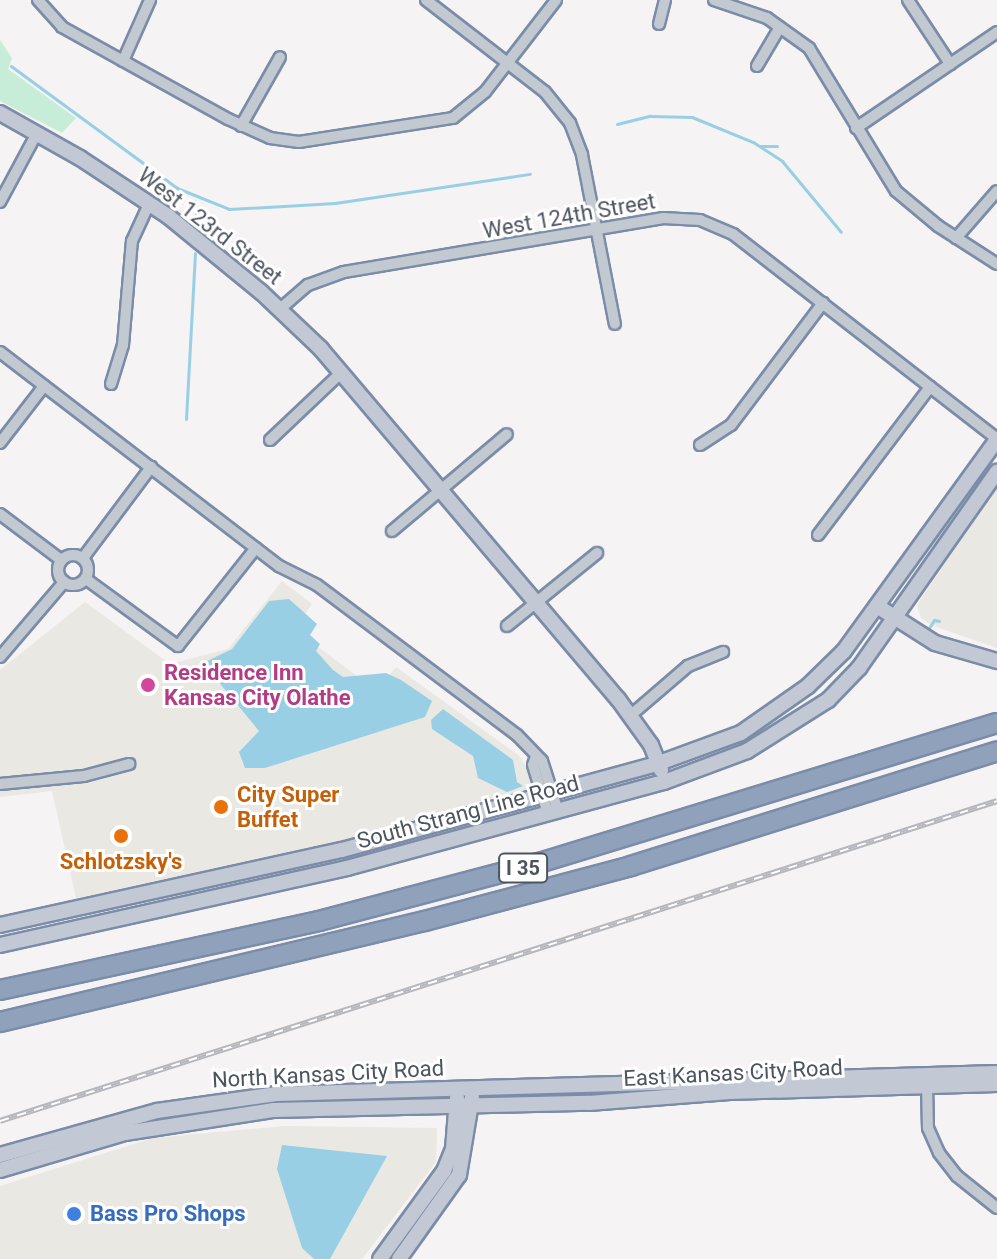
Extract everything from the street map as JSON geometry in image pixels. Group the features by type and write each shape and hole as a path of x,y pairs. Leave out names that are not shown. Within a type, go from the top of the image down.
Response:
{"highway":[{"name":"I 35","path":"0,990 319,921 539,863 997,723"},
{"name":"I 35","path":"8,1020 335,944 631,866 997,751"},
{"path":"0,980 22,976 40,983"},
{"path":"0,1031 8,1020"}],"main road":[{"name":"West 123rd Street","path":"0,113 149,204 280,309 342,372 631,715 659,763 664,782"},
{"name":"South Strang Line Road","path":"0,925 342,850 659,763 741,733 786,704 826,670 877,606 997,439"},
{"name":"South Strang Line Road","path":"0,945 347,868 664,782 747,751 795,723 842,687 897,621 997,472"},
{"path":"877,606 897,621 959,653 997,661"},
{"name":"East Kansas City Road","path":"464,1106 927,1081 997,1073"},
{"name":"East Kansas City Road","path":"465,1089 927,1081 997,1084"},
{"path":"399,1259 459,1175 465,1089"},
{"name":"North Kansas City Road","path":"0,1155 122,1119 229,1098 465,1089"},
{"path":"380,1259 444,1171 464,1106"},
{"name":"North Kansas City Road","path":"0,1170 125,1133 228,1115 464,1106"}],"street":[{"path":"38,0 62,27 241,126 270,138 299,142 431,126 472,105 556,0"},
{"path":"123,61 150,0"},
{"path":"426,0 545,92 570,123 597,231 615,324"},
{"path":"659,24 665,0"},
{"path":"714,0 780,27 818,59 896,191 956,238 997,264"},
{"path":"908,0 950,64"},
{"path":"757,66 780,27"},
{"path":"856,128 997,32"},
{"path":"241,126 280,57"},
{"path":"0,202 37,133"},
{"path":"956,238 997,191"},
{"path":"111,384 123,345 132,241 149,204"},
{"name":"West 124th Street","path":"280,309 308,285 344,272 676,217 712,223 823,303 997,439"},
{"path":"700,445 731,425 823,303"},
{"path":"0,352 256,548 317,585 517,735 536,756 553,812"},
{"path":"270,440 342,372"},
{"path":"0,443 44,386"},
{"path":"818,535 930,387"},
{"path":"392,531 507,434"},
{"path":"83,558 151,467"},
{"path":"0,514 61,560"},
{"path":"86,579 178,646 256,548"},
{"path":"507,626 597,553"},
{"path":"72,555 83,558 89,570 86,579 78,585 64,582 58,569 61,560 72,555"},
{"path":"0,657 64,582"},
{"path":"631,715 688,666 723,652"},
{"path":"0,784 84,776 129,764"},
{"path":"927,1081 928,1128 939,1153 957,1176 997,1208"}],"shaded area":[{"path":"997,487 997,648 931,625 921,618 917,605"},
{"path":"282,581 312,604 294,629 377,691 396,667 518,755 543,787 340,841 76,898 52,791 0,797 0,670 85,602 170,664 228,649"},
{"path":"284,1126 437,1128 436,1162 362,1259 0,1259 0,1186 153,1138"}],"green space":[{"path":"0,40 12,58 8,69 76,118 62,133 0,101"}],"water":[{"path":"289,599 317,624 310,635 320,644 316,651 333,670 343,677 386,673 401,680 432,701 425,717 265,768 245,768 239,752 259,731 203,663 232,649 269,601"},
{"path":"443,709 513,760 517,782 523,786 507,792 478,778 473,756 432,729 431,720"},
{"path":"282,1145 387,1156 330,1259 314,1259 302,1248 277,1169"}],"waterway":[{"path":"11,66 177,188 229,209 335,203 530,174"},
{"path":"617,124 650,116 692,117 753,142 782,161 841,232"},
{"path":"761,146 777,146"},
{"path":"195,201 196,217"},
{"path":"186,419 195,253"},
{"path":"929,628 934,620 939,621"}],"railway":[{"path":"0,1121 997,801"}],"place":[{"name":"Residence Inn Kansas City Olathe","path":"148,685"},
{"name":"City Super Buffet","path":"221,807"},
{"name":"Schlotzsky's","path":"121,836"},
{"name":"Bass Pro Shops","path":"74,1214"}]}
